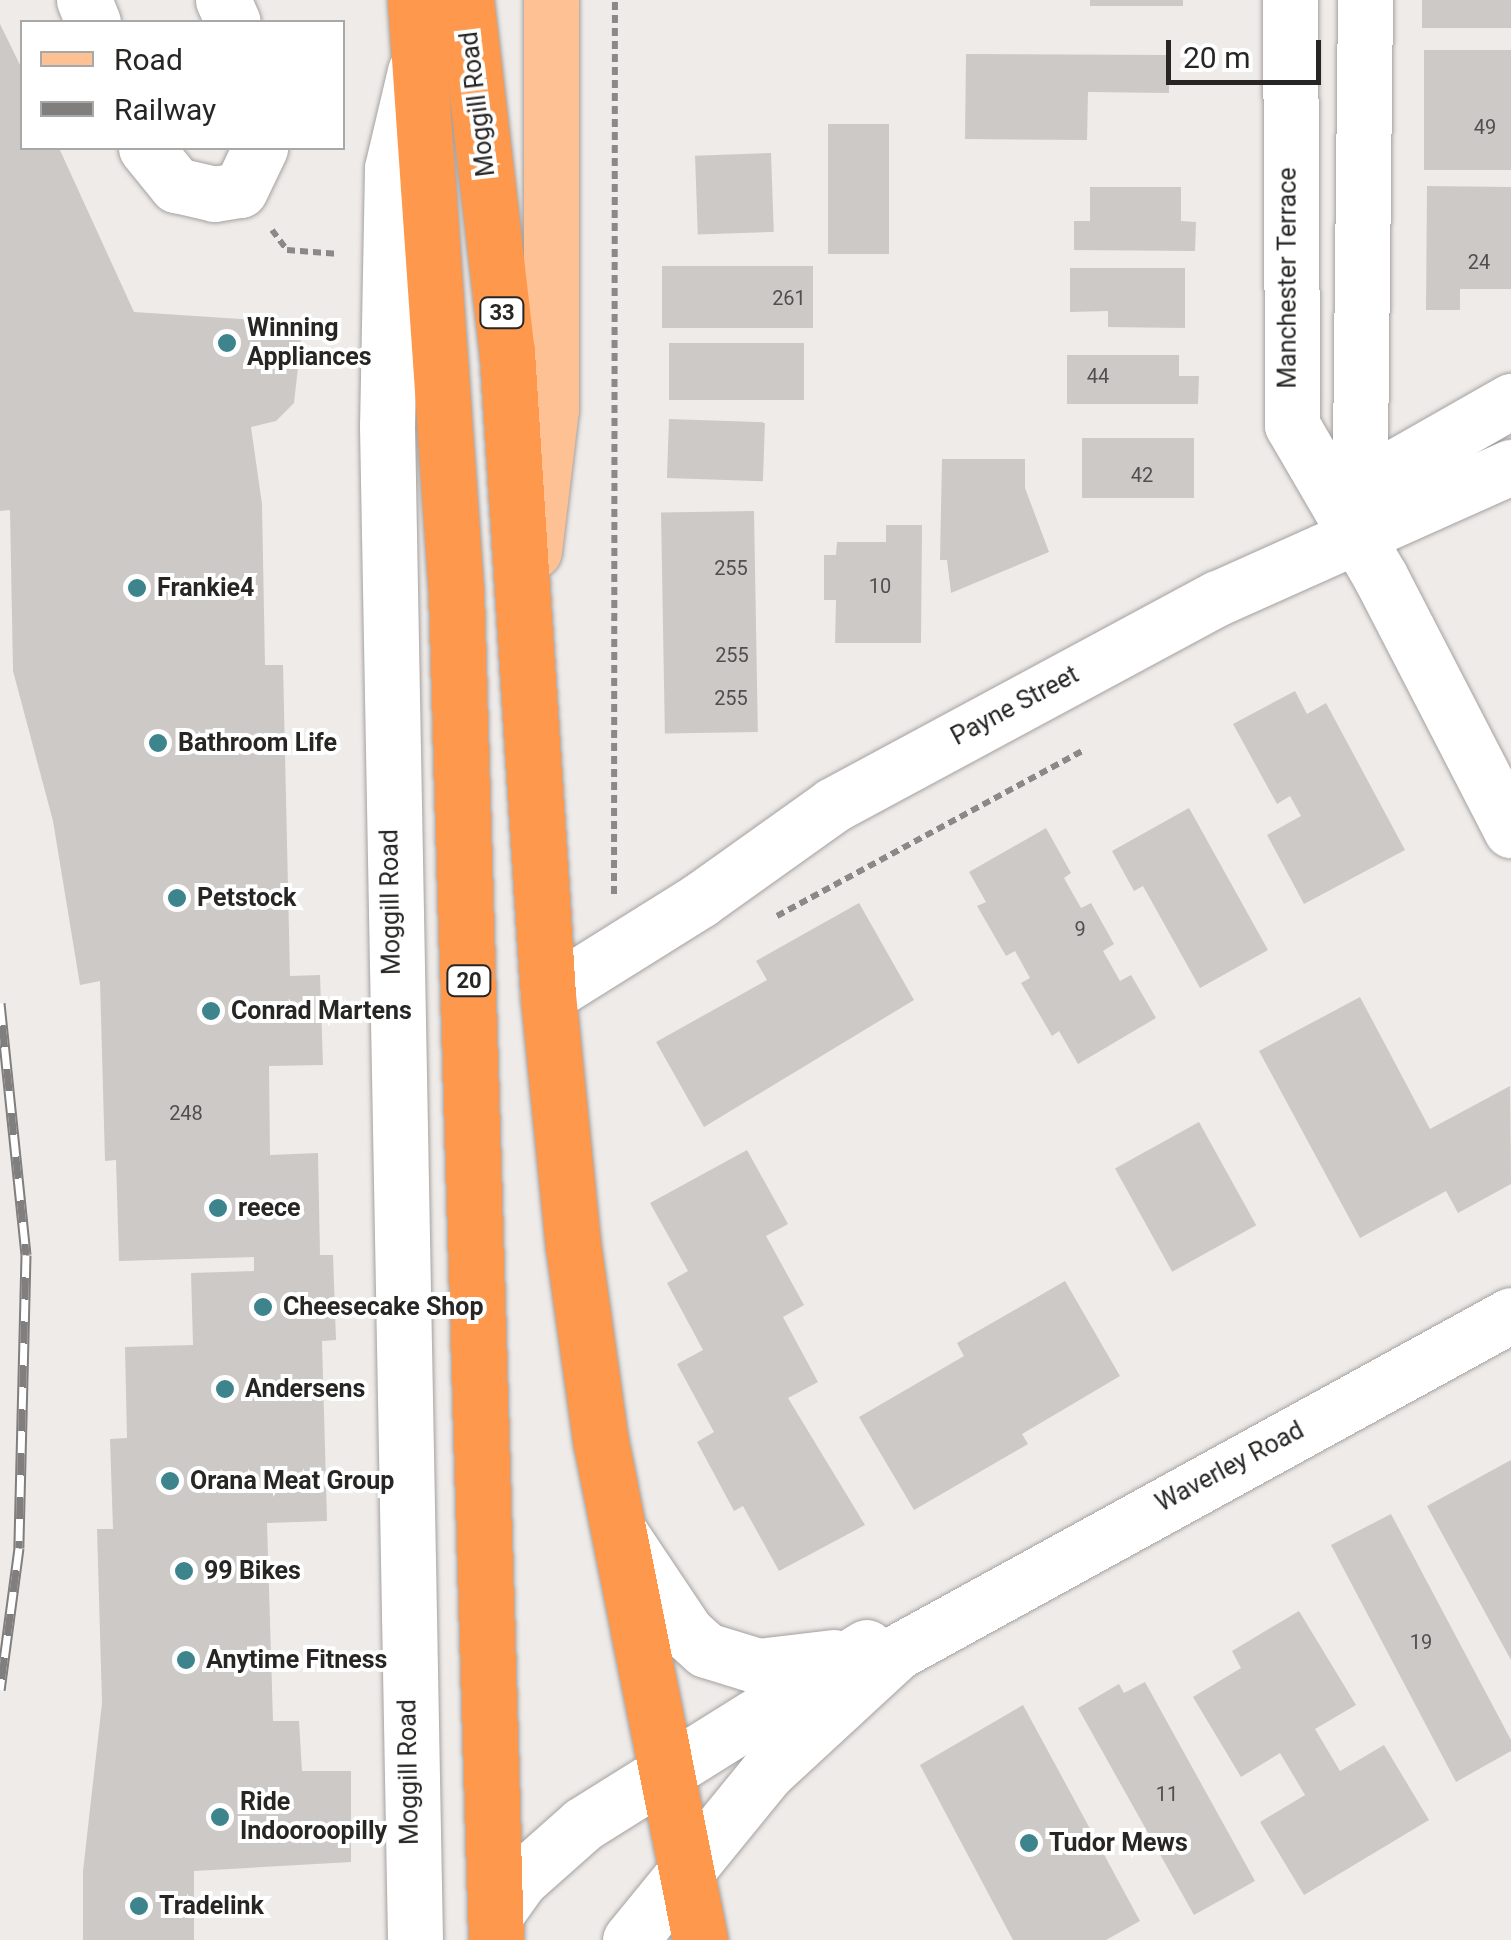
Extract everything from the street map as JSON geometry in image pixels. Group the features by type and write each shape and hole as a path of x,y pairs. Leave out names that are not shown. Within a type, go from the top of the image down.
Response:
{"highway":[{"name":"Moggill Road","path":"430,16 506,352 548,995 589,1367 700,1940"},
{"name":"Moggill Road","path":"430,16 456,592 496,1928"}],"main road":[{"name":"Moggill Road","path":"525,628 551,409 551,0"}],"street":[{"name":"Manchester Terrace","path":"1290,0 1289,410 1306,454 1360,512 1511,830"},
{"name":"Manchester Terrace","path":"1360,512 1365,0"},
{"name":"Moggill Road","path":"415,1940 387,426 392,168 430,16"},
{"path":"148,150 176,184 214,194 240,190 259,150"},
{"name":"Payne Street","path":"548,995 833,804 1218,598 1360,512 1511,401"},
{"name":"Payne Street","path":"1360,512 1511,467"},
{"name":"Waverley Road","path":"630,1940 687,1869 819,1720 897,1652 949,1618 1511,1316"},
{"path":"620,1533 687,1633 718,1657 778,1666 857,1651"},
{"name":"Waverley Road","path":"496,1928 558,1844 857,1651 949,1618"}],"path":[{"path":"614,898 609,785 615,0"},
{"path":"768,920 1084,750"}],"building":[{"path":"1090,0 1183,0 1183,6 1090,6"},
{"path":"1422,0 1511,0 1511,28 1422,28"},
{"path":"0,24 20,65 20,150 60,150 134,312 303,323 294,403 276,421 251,427 262,504 265,665 283,665 290,976 320,975 323,1065 269,1066 270,1155 318,1153 320,1255 333,1255 336,1340 322,1341 327,1521 267,1523 273,1721 299,1721 302,1771 351,1771 351,1862 194,1871 194,1940 83,1940 83,1871 102,1703 97,1529 113,1529 110,1439 127,1438 125,1347 193,1345 191,1273 254,1271 254,1257 119,1261 116,1160 105,1161 100,981 80,985 53,821 13,671 10,510 0,511"},
{"path":"1424,50 1511,50 1511,170 1424,170"},
{"path":"966,54 1169,55 1169,93 1088,92 1087,140 965,139"},
{"path":"828,124 889,124 889,254 828,254"},
{"path":"771,153 774,232 698,235 695,156"},
{"path":"1427,186 1511,187 1511,289 1460,289 1460,310 1426,310"},
{"path":"1090,187 1181,187 1181,221 1196,222 1195,251 1074,250 1074,221 1090,221"},
{"path":"662,266 813,266 813,328 662,328"},
{"path":"1070,268 1185,268 1185,328 1108,327 1108,311 1070,312"},
{"path":"669,343 804,343 804,400 669,400"},
{"path":"1067,355 1179,355 1179,376 1199,376 1198,404 1067,404"},
{"path":"669,419 765,422 763,481 667,478"},
{"path":"1082,438 1194,438 1194,498 1082,498"},
{"path":"942,459 1025,459 1025,488 1049,552 951,593 947,560 940,560"},
{"path":"754,511 758,732 665,734 661,513"},
{"path":"886,525 922,525 921,643 835,643 836,600 824,600 824,555 836,555 837,542 886,542"},
{"path":"1295,691 1307,714 1326,703 1405,850 1304,904 1267,835 1301,816 1290,796 1277,804 1233,724"},
{"path":"1189,808 1268,950 1200,988 1143,886 1134,891 1112,851"},
{"path":"1046,828 1071,873 1064,878 1081,908 1091,903 1114,944 1103,951 1120,981 1131,975 1156,1018 1078,1064 1059,1031 1052,1036 1021,983 1030,978 1015,951 1006,956 977,906 986,902 969,872"},
{"path":"859,903 914,1000 704,1127 656,1042 767,980 756,961"},
{"path":"1360,997 1430,1129 1510,1086 1511,1184 1458,1213 1446,1191 1360,1238 1259,1051"},
{"path":"1199,1122 1256,1225 1172,1272 1115,1169"},
{"path":"747,1150 788,1224 766,1236 804,1305 783,1317 818,1382 788,1398 865,1525 779,1571 743,1506 734,1511 697,1442 714,1432 677,1364 703,1350 667,1283 688,1271 650,1203"},
{"path":"1065,1281 1120,1376 1022,1434 1028,1444 914,1510 859,1417 964,1356 957,1343"},
{"path":"1511,1460 1511,1660 1427,1506"},
{"path":"1391,1514 1511,1740 1511,1751 1456,1782 1331,1545"},
{"path":"1299,1611 1356,1705 1315,1729 1340,1771 1384,1745 1429,1820 1304,1895 1260,1822 1305,1795 1280,1753 1241,1777 1193,1697 1241,1668 1232,1651"},
{"path":"1145,1682 1255,1881 1194,1915 1078,1708 1119,1684 1124,1693"},
{"name":"Tudor Mews","path":"1023,1705 1140,1921 1106,1940 1013,1940 920,1765"}],"railway":[{"path":"0,1003 26,1255 19,1548 0,1690"}],"place":[{"name":"Winning Appliances","path":"227,343"},
{"name":"Frankie4","path":"137,588"},
{"name":"Bathroom Life","path":"158,743"},
{"name":"Petstock","path":"177,898"},
{"name":"Conrad Martens","path":"211,1011"},
{"name":"reece","path":"218,1208"},
{"name":"Cheesecake Shop","path":"263,1307"},
{"name":"Andersens","path":"225,1389"},
{"name":"Orana Meat Group","path":"170,1481"},
{"name":"99 Bikes","path":"184,1571"},
{"name":"Anytime Fitness","path":"186,1660"},
{"name":"Ride Indooroopilly","path":"220,1817"},
{"name":"Tudor Mews","path":"1029,1843"},
{"name":"Tradelink","path":"139,1906"}]}
